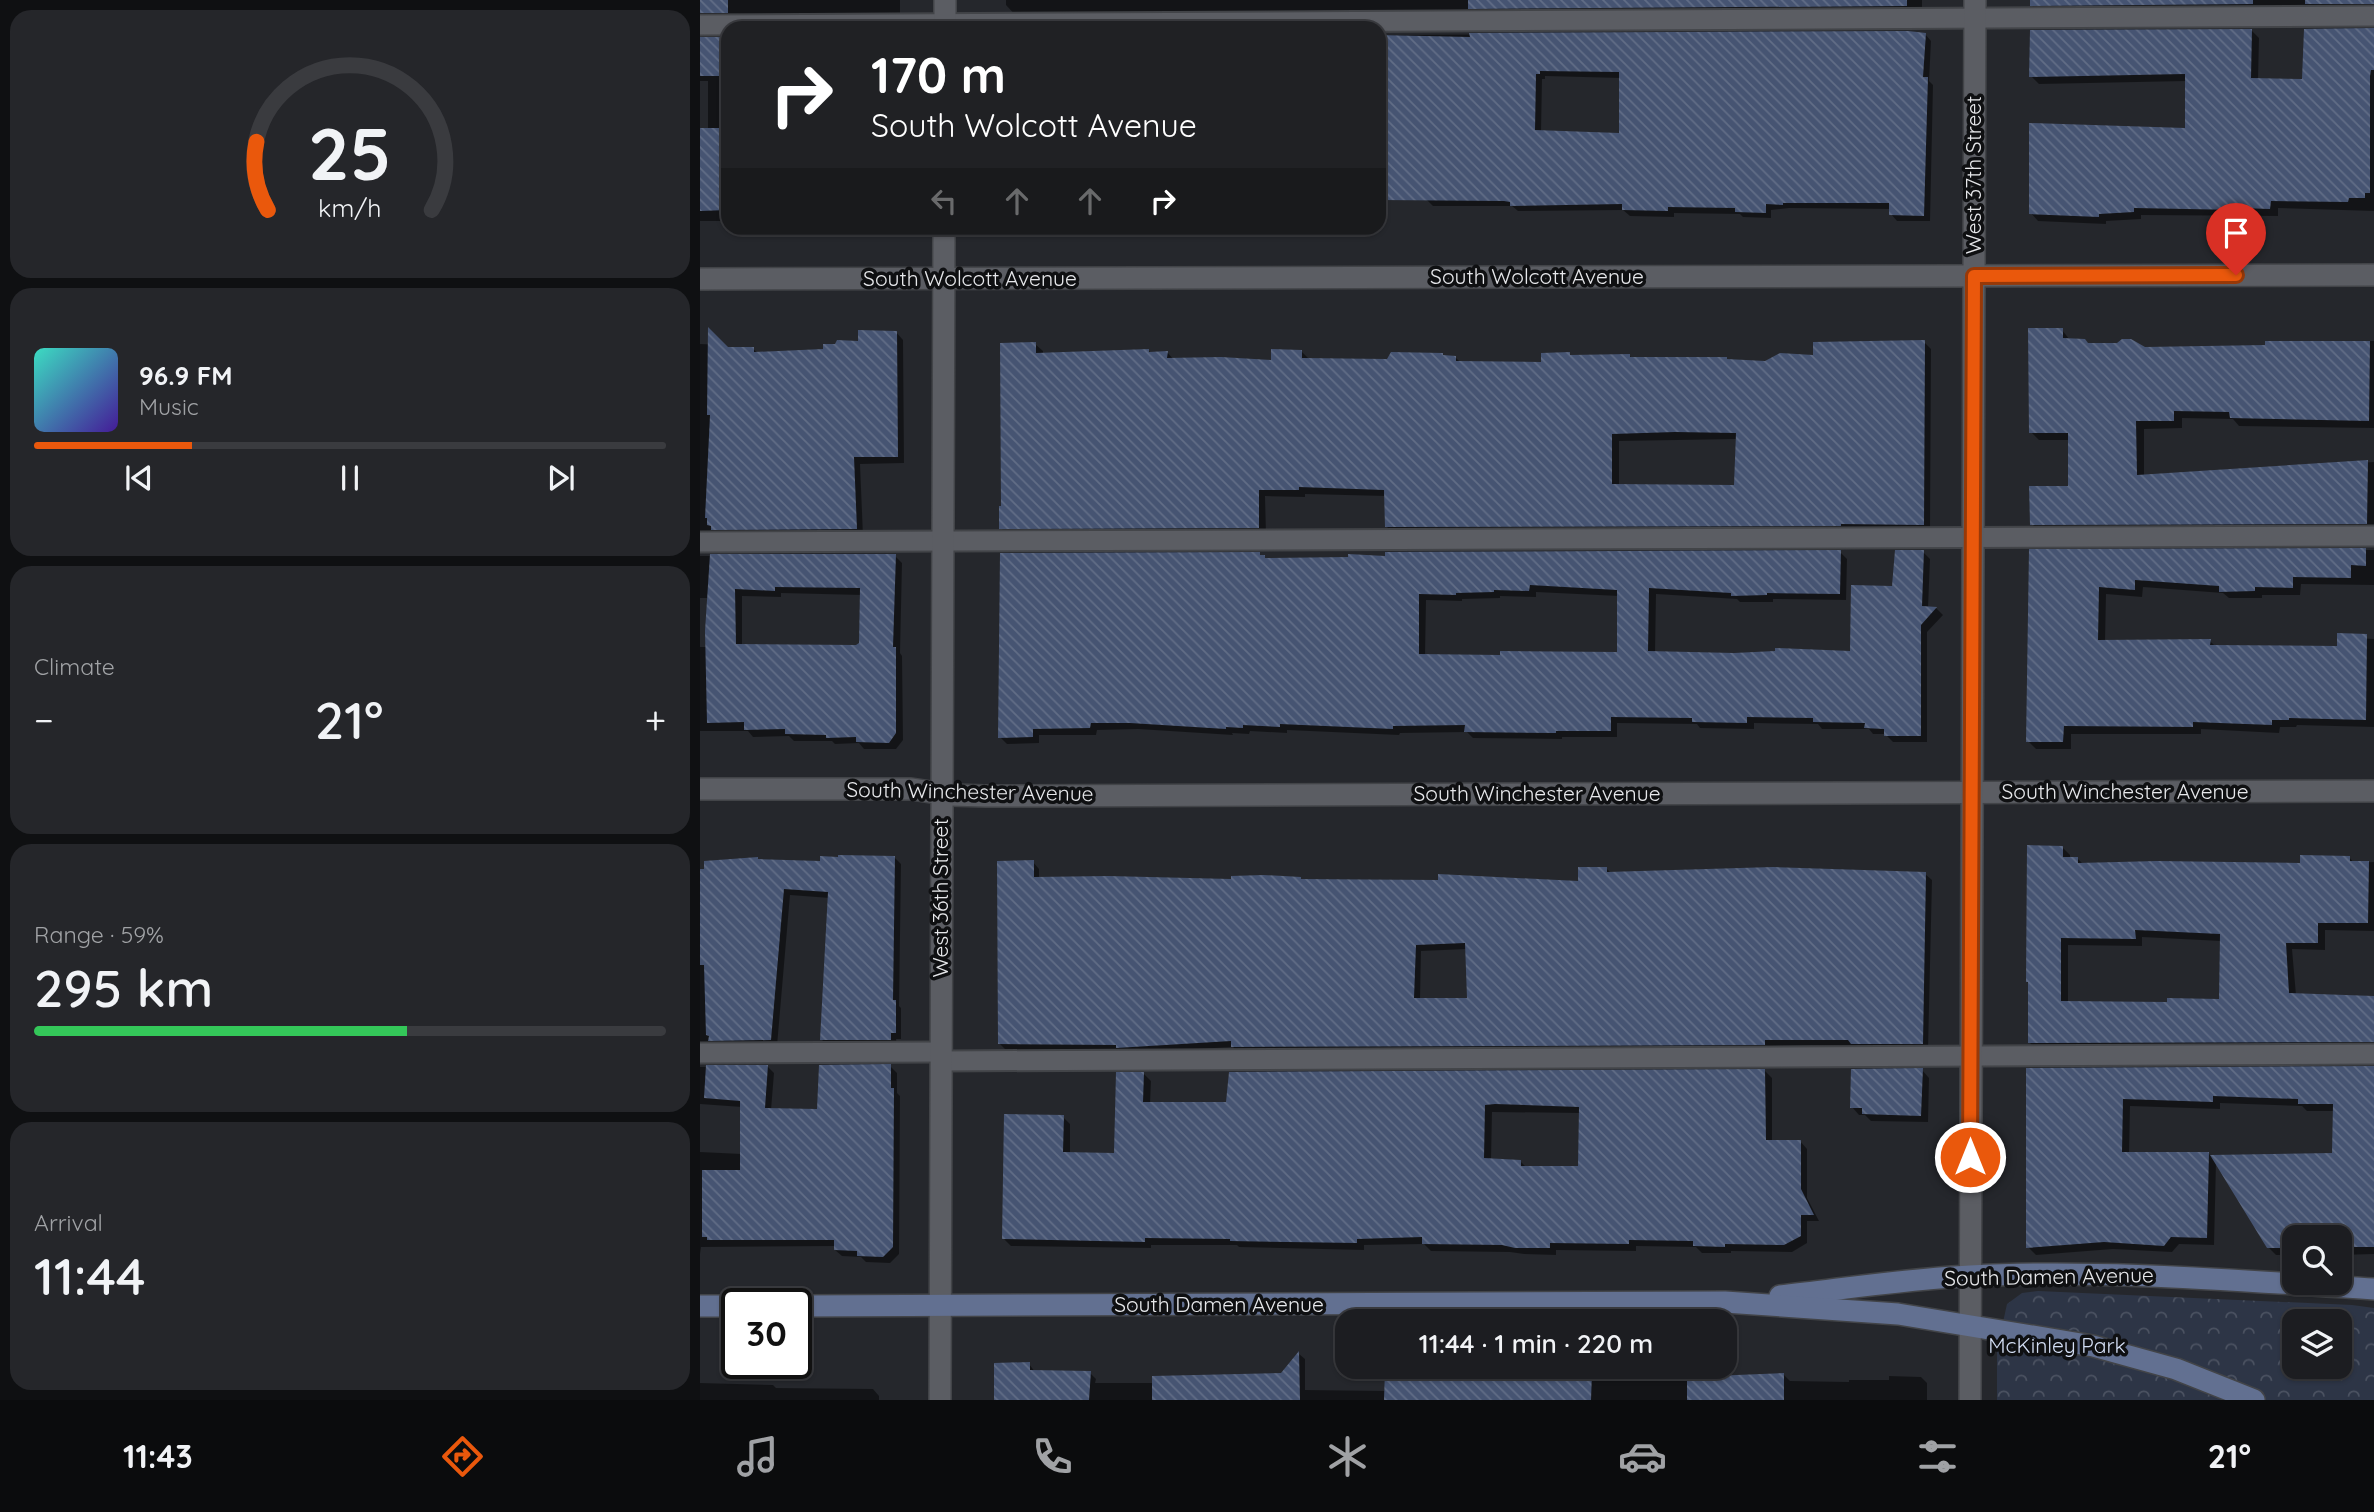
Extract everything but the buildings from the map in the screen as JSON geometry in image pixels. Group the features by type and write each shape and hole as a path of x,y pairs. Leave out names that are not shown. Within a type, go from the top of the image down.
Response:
{"main road":[{"name":"South Damen Avenue","path":"1725,1302 1970,1276 2178,1276 2374,1289"},
{"name":"South Damen Avenue","path":"812,1306 1725,1302 1898,1314 2093,1346 2165,1365 2254,1400"},
{"path":"700,1306 721,1306"}],"street":[{"path":"945,0 945,21"},
{"name":"West 37th Street","path":"1970,1400 1975,10"},
{"name":"West 36th Street","path":"940,1400 944,235"},
{"name":"South Wolcott Avenue","path":"700,279 2374,275"},
{"name":"South Winchester Avenue","path":"700,789 911,789 942,794 2374,791"}],"lane":[{"path":"1267,21 1975,10 2374,16"},
{"path":"700,25 721,25"},
{"path":"700,542 2374,536"},
{"path":"700,1053 941,1056 2374,1054"}],"green space":[{"name":"McKinley Park","path":"2038,1291 2374,1308 2374,1400 1997,1400 1997,1350 2007,1304 2022,1293"}],"route":[{"path":"1970,1157 1974,276 2236,275"}]}
